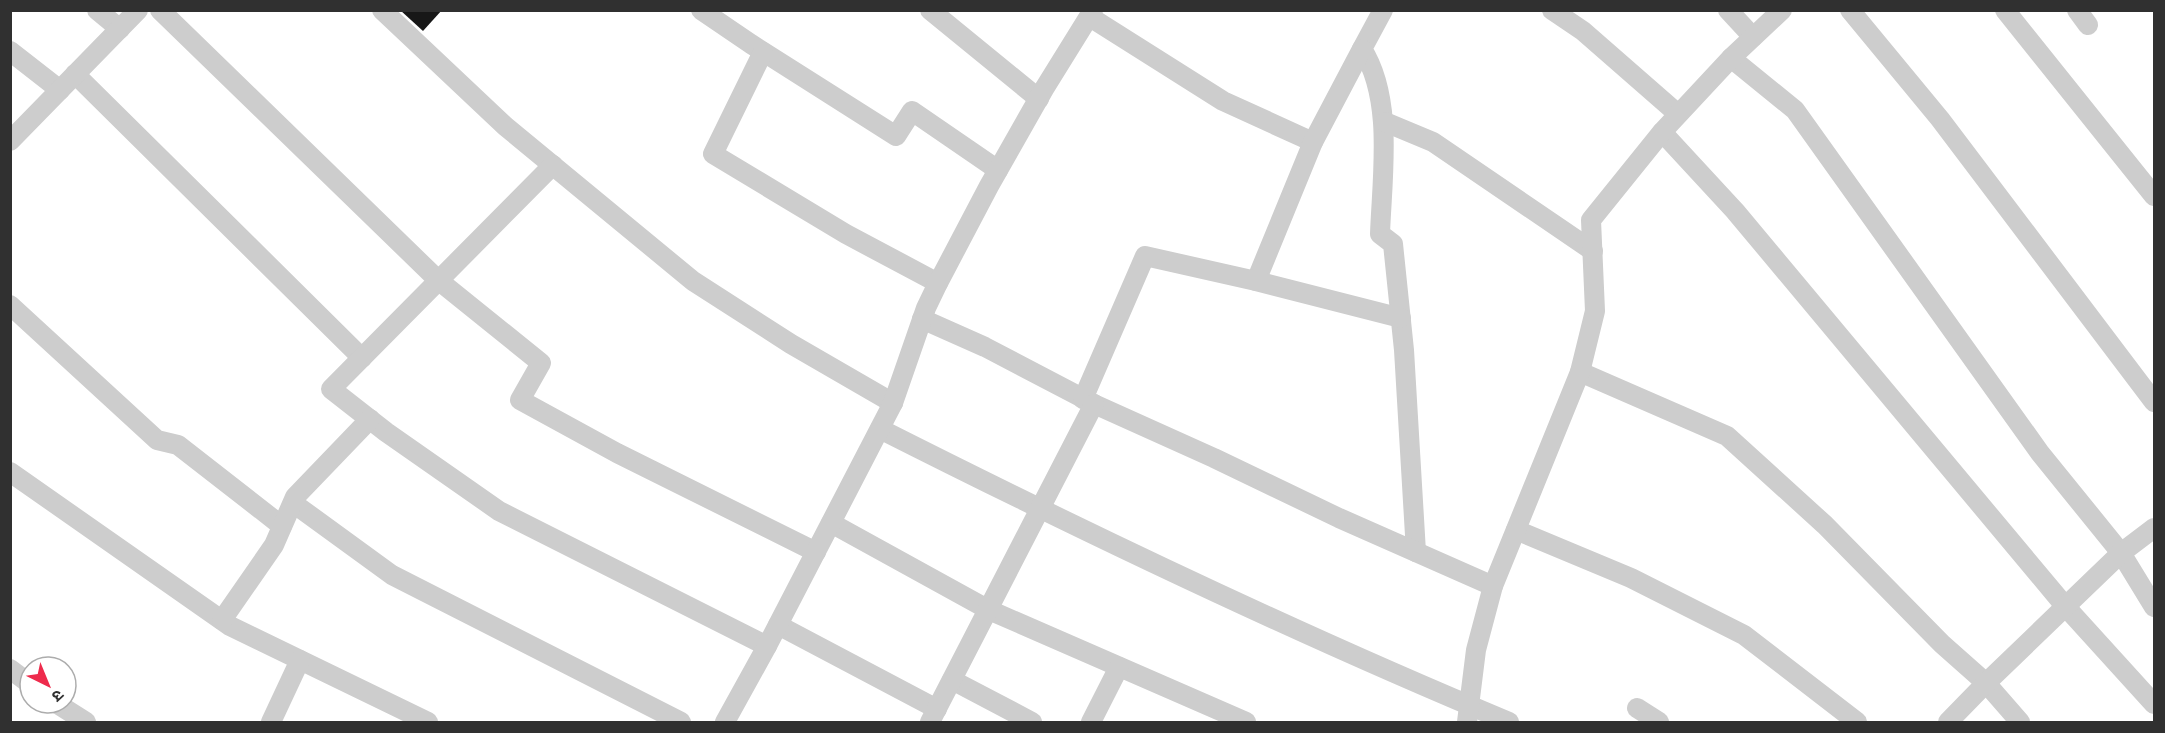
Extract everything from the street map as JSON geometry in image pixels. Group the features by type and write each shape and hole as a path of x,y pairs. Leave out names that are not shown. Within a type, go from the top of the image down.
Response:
{"street":[{"path":"97,10 120,29"},
{"path":"10,141 138,10"},
{"path":"160,10 438,280 541,363 520,400 617,453 816,552"},
{"path":"382,10 505,126 693,281 791,344 893,403"},
{"path":"701,10 896,136 912,111 998,170"},
{"path":"930,10 1039,99"},
{"path":"1256,281 1313,142 1383,10"},
{"path":"1552,10 1583,31 1678,114"},
{"path":"1728,10 1753,37"},
{"path":"1468,714 1476,650 1493,586 1580,372 1595,311 1591,220 1678,114 1731,58 1782,10"},
{"path":"1850,10 1940,119 2154,402"},
{"path":"2005,10 2154,196"},
{"path":"726,722 893,403 922,318 938,283 998,170 1092,14 1223,101 1313,142"},
{"path":"1362,49 1371,63 1385,122 1380,234 1393,244 1404,350 1416,552"},
{"path":"10,51 60,90"},
{"path":"763,52 713,154 846,234 938,283"},
{"path":"1731,58 1795,110 2040,453 2121,552 2154,607"},
{"path":"75,74 362,358"},
{"path":"1385,122 1433,142 1593,251"},
{"path":"1662,132 1742,219 2065,606 2154,704"},
{"path":"553,165 332,389 370,419 499,511 767,646"},
{"path":"778,625 934,716 1040,510 1089,401 1145,256 1256,281 1401,318"},
{"path":"10,305 157,440 178,446 282,526"},
{"path":"922,318 985,347 1089,401 1493,586"},
{"path":"1580,372 1728,436 1825,525 1942,644 1986,683 2020,723"},
{"path":"222,620 274,545 295,497 370,419"},
{"path":"880,429 1040,510 1468,714 1509,723"},
{"path":"10,472 230,626 428,723"},
{"path":"292,503 392,575 681,723"},
{"path":"831,523 989,610 1246,723"},
{"path":"1948,723 2121,552 2154,528"},
{"path":"1516,531 1630,578 1744,635 1857,723"},
{"path":"271,723 300,660"},
{"path":"1091,723 1119,667"},
{"path":"952,680 1032,723"},
{"path":"1637,708 1659,723"},
{"path":"67,715 86,723"}],"building":[{"path":"400,10 442,10 423,31"}]}
